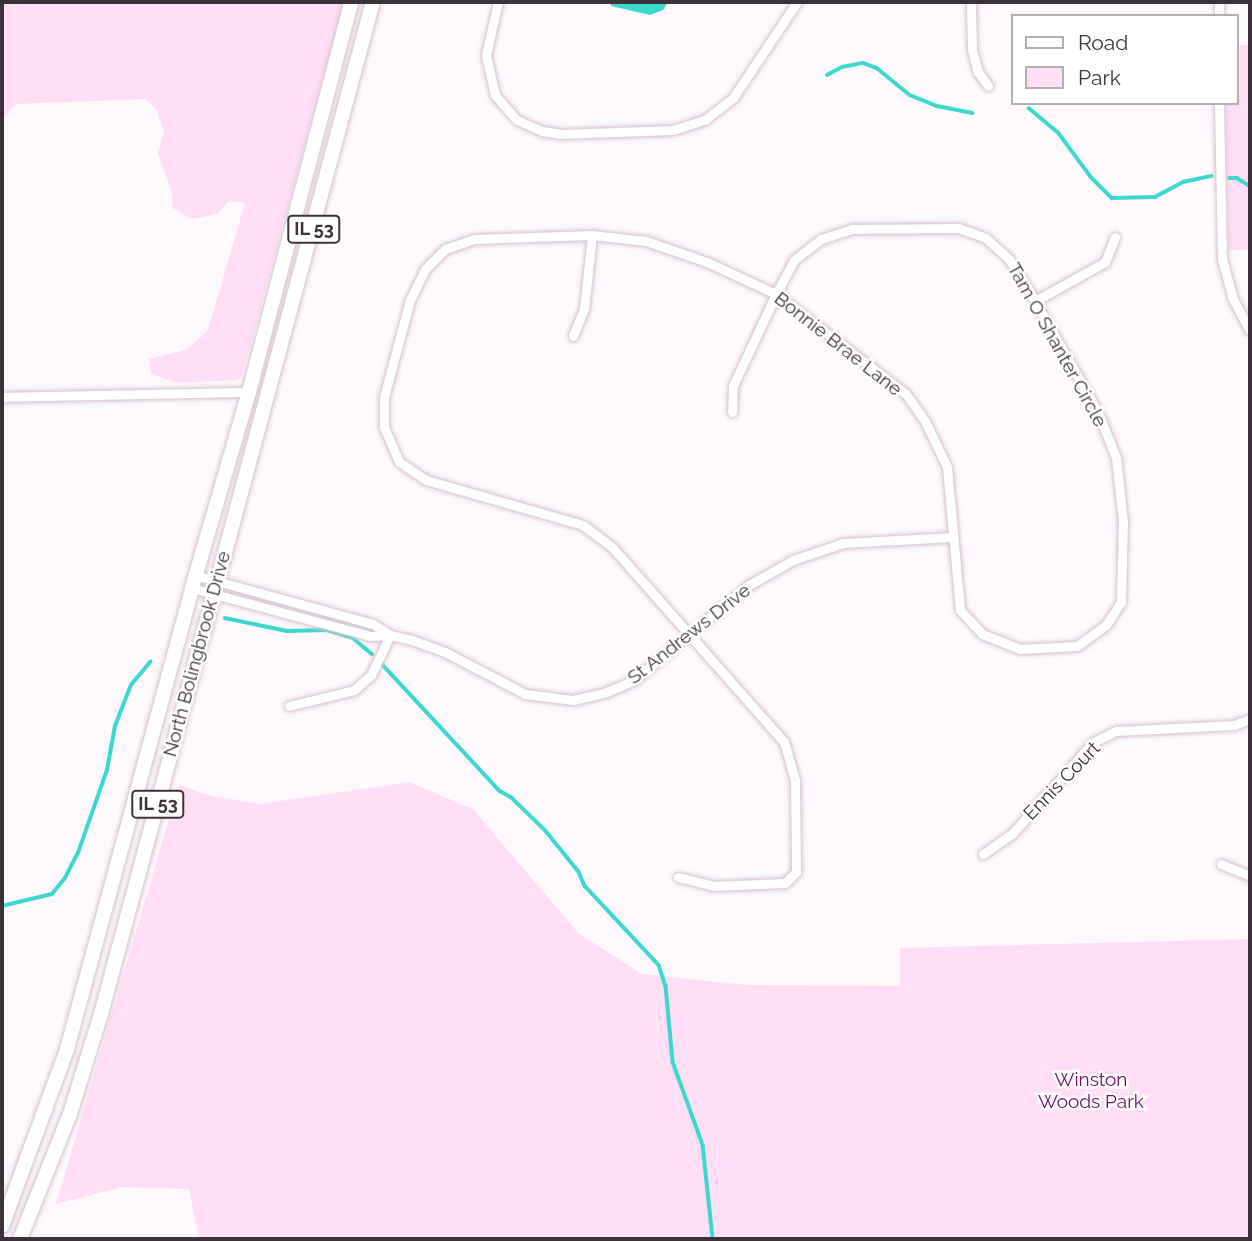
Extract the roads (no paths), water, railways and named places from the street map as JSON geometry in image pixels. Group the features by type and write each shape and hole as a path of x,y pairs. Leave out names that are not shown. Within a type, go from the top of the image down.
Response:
{"main road":[{"name":"North Bolingbrook Drive","path":"2,1226 67,1049 193,582 248,392 351,2"},
{"name":"North Bolingbrook Drive","path":"20,1239 70,1114 101,1014 373,2"}],"street":[{"path":"498,2 486,55 495,95 517,120 542,131 560,134 673,130 706,119 733,98 797,2"},
{"path":"971,2 974,62 988,86"},
{"path":"1219,105 1222,259 1230,292 1250,331"},
{"name":"Tam O Shanter Circle","path":"733,412 733,386 776,294 794,260 821,239 852,229 958,228 986,238 1009,259 1035,301 1098,412 1116,458 1123,522 1121,602 1106,625 1077,646 1020,649 982,634 960,610 953,537"},
{"path":"573,336 584,309 592,236"},
{"name":"Bonnie Brae Lane","path":"678,877 713,886 785,883 796,872 795,780 784,742 612,547 583,525 426,480 399,462 384,427 384,397 410,300 425,269 445,249 474,239 592,236 646,241 707,262 776,294 905,394 925,421 947,467 953,537"},
{"path":"1035,301 1105,262 1115,237"},
{"path":"2,397 248,392"},
{"name":"St Andrews Drive","path":"193,582 370,636 390,635 445,652 525,694 573,700 604,693 634,680 749,585 793,560 843,543 953,537"},
{"path":"289,706 355,690 371,675 390,635"},
{"name":"Ennis Court","path":"983,854 1012,834 1092,743 1116,731 1234,725 1250,719"},
{"path":"1221,864 1250,876"}],"water":[{"path":"611,2 668,2 663,10 650,15 611,6"}],"waterway":[{"path":"827,75 842,67 863,63 877,68 910,95 937,106 972,113"},
{"path":"1029,108 1058,132 1091,177 1112,198 1155,197 1183,182 1211,176"},
{"path":"1229,178 1237,178 1250,186"},
{"path":"225,618 287,631 327,630 353,638 372,654"},
{"path":"2,906 52,894 65,878 79,850 107,770 115,726 131,685 150,662"},
{"path":"382,664 500,791 511,797 546,831 579,872 585,886 659,965 666,986 673,1062 703,1145 713,1239"}],"park label":[{"name":"Winston Woods Park","path":"1091,1091"}]}
